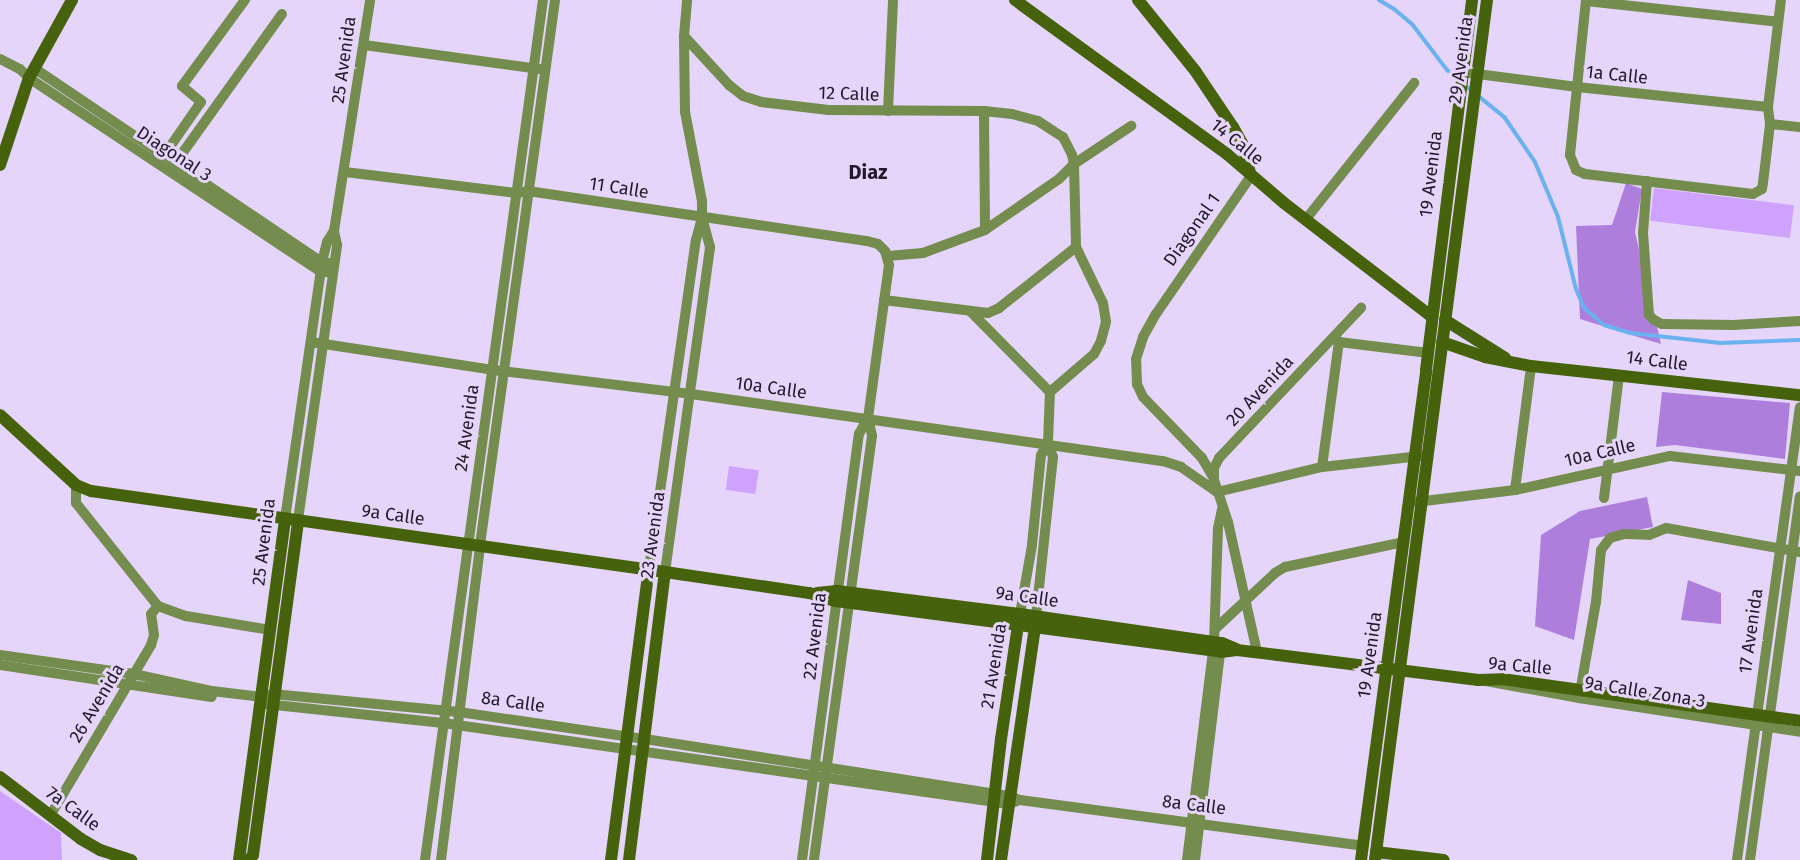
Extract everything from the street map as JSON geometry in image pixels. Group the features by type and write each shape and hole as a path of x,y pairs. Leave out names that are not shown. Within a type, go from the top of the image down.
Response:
{"street":[{"path":"0,165 32,73 72,0"},
{"path":"165,154 201,102 182,86 244,0"},
{"name":"25 Avenida","path":"249,860 253,855 271,630 323,344 336,245 334,231 370,0"},
{"name":"24 Avenida","path":"425,860 443,723 474,545 528,191 543,0"},
{"name":"24 Avenida","path":"499,371 517,194 539,70 555,0"},
{"name":"23 Avenida","path":"611,860 649,569 676,393 696,240 702,217 702,201 685,112 684,36 687,0"},
{"path":"888,111 893,0"},
{"name":"14 Calle","path":"1015,0 1228,154 1251,176 1438,319 1510,362"},
{"path":"1138,0 1162,29 1238,134 1251,176"},
{"path":"1148,0 1162,29"},
{"name":"29 Avenida","path":"1457,111 1472,0"},
{"name":"29 Avenida","path":"1471,125 1487,0"},
{"path":"1778,22 1586,0 1570,155 1573,166 1585,174 1745,194 1758,192 1763,183 1770,124 1768,107 1781,0"},
{"path":"176,162 282,14"},
{"name":"12 Calle","path":"684,36 729,86 751,100 802,108 984,111 1038,121 1063,137 1072,154 1074,164"},
{"path":"364,45 539,70"},
{"name":"Diagonal 3","path":"0,59 32,73 165,154 321,267"},
{"name":"Diagonal 3","path":"32,73 321,267 333,268"},
{"name":"1a Calle","path":"1462,74 1477,78 1768,107"},
{"path":"1306,219 1414,82"},
{"path":"984,111 985,230"},
{"name":"19 Avenida","path":"1375,856 1442,342 1438,319 1457,111"},
{"path":"1770,124 1800,128"},
{"name":"19 Avenida","path":"1361,860 1428,353 1438,319 1471,125"},
{"name":"11 Calle","path":"345,172 517,194 528,191 867,241 878,244 887,253 923,253 985,230 1059,179 1074,164 1131,126"},
{"path":"971,312 1050,392 1094,354 1106,331 1103,303 1076,247 1074,164"},
{"name":"Diagonal 1","path":"1214,480 1206,462 1143,397 1137,384 1136,358 1156,314 1251,176"},
{"path":"1647,181 1643,234 1649,315 1654,320 1662,324 1732,325 1800,321"},
{"name":"23 Avenida","path":"629,860 665,572 692,394 710,247 702,217"},
{"name":"25 Avenida","path":"239,860 267,699 292,520 310,342 321,267 327,242 334,231"},
{"path":"884,300 988,313 999,308 1076,247"},
{"name":"22 Avenida","path":"802,860 814,771 872,436 868,418 884,300 887,253"},
{"name":"20 Avenida","path":"1214,480 1214,468 1219,458 1337,340 1361,308"},
{"path":"1322,467 1337,340 1428,353"},
{"name":"10a Calle","path":"310,342 499,371 692,394 1048,443 1172,463 1217,492"},
{"name":"14 Calle","path":"1442,342 1485,357 1531,366 1800,395"},
{"path":"1515,490 1531,366"},
{"path":"1604,498 1619,375"},
{"name":"21 Avenida","path":"1001,860 1006,799 1035,622 1053,457 1048,443 1050,392"},
{"name":"17 Avenida","path":"1737,860 1779,549 1796,470 1800,407"},
{"name":"9a Calle","path":"0,415 76,485 100,493 809,593 1217,644 1237,650 1482,681 1502,678 1580,694 1756,720 1800,722"},
{"name":"21 Avenida","path":"987,860 1006,799 1001,739 1032,545 1041,455 1048,443"},
{"path":"1217,492 1322,467 1414,455 1428,456"},
{"name":"10a Calle","path":"1409,501 1422,502 1515,490 1606,468 1670,456 1796,470"},
{"path":"1214,480 1228,522 1257,652"},
{"path":"76,485 76,503 148,597 158,606 186,616 271,630"},
{"name":"17 Avenida","path":"1750,860 1796,551 1800,496"},
{"path":"1187,860 1195,823 1217,644 1218,528 1222,509"},
{"path":"1580,694 1596,602 1601,550 1610,538 1624,534 1649,535 1666,528 1796,551"},
{"path":"1217,644 1245,603 1275,573 1285,567 1404,542"},
{"name":"24 Avenida","path":"441,860 459,712 474,545"},
{"name":"22 Avenida","path":"814,860 826,773 843,597"},
{"name":"26 Avenida","path":"50,816 153,640 151,614 158,606"},
{"name":"8a Calle","path":"0,655 28,664"},
{"name":"8a Calle","path":"0,665 28,664 644,752 814,771"},
{"name":"8a Calle","path":"267,699 459,712 627,736 826,773 1363,846"},
{"path":"1770,722 1800,732"},
{"name":"7a Calle","path":"0,777 90,844 132,860"},
{"path":"1195,823 1195,860"},
{"path":"1375,856 1444,860"}],"shaded area":[{"path":"1626,183 1642,189 1635,232 1661,344 1580,319 1576,226 1612,225"},
{"path":"1654,188 1794,205 1790,238 1650,221"},
{"path":"1662,392 1790,403 1785,459 1675,445 1656,447"},
{"path":"729,466 759,470 755,494 726,490"},
{"path":"1647,497 1653,527 1590,539 1574,640 1535,626 1541,535 1580,511"},
{"path":"1688,580 1721,593 1721,624 1681,620"},
{"path":"0,791 61,833 62,860 0,860"}],"waterway":[{"path":"1379,0 1412,24 1447,70 1472,91"},
{"path":"1477,95 1505,118 1535,162 1558,217 1576,289 1584,308 1604,325 1630,333 1720,343 1800,340"}],"district":[{"name":"Diaz","path":"868,172"}]}
